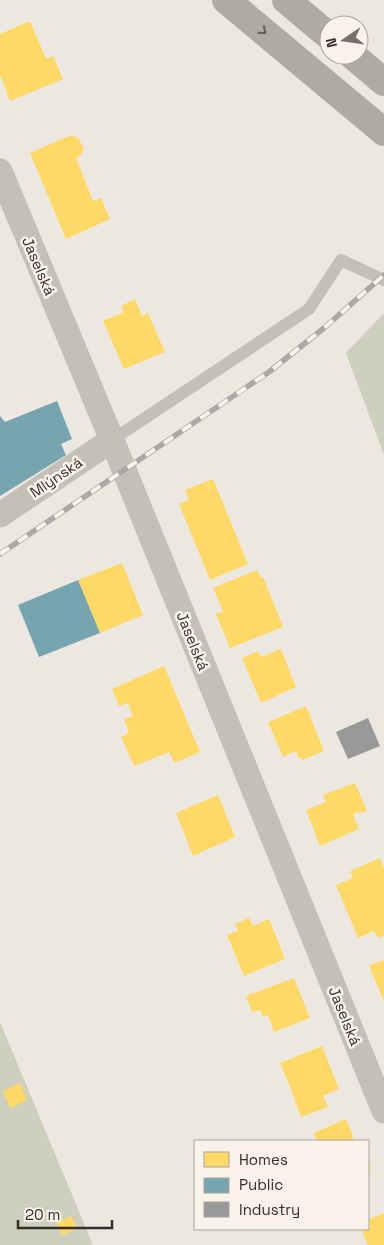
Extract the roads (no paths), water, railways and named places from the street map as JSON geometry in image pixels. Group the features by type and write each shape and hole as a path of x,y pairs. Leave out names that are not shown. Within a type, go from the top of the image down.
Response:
{"highway":[{"path":"226,0 384,132"},
{"path":"286,0 319,28"},
{"path":"364,65 384,82"}],"street":[{"name":"Jaselská","path":"0,171 112,440 384,1111"},
{"name":"Mlýnská","path":"0,515 112,440"}],"lane":[{"path":"112,440 309,309 341,260 384,280"}],"railway":[{"path":"0,554 269,372 324,328 384,275"}]}
